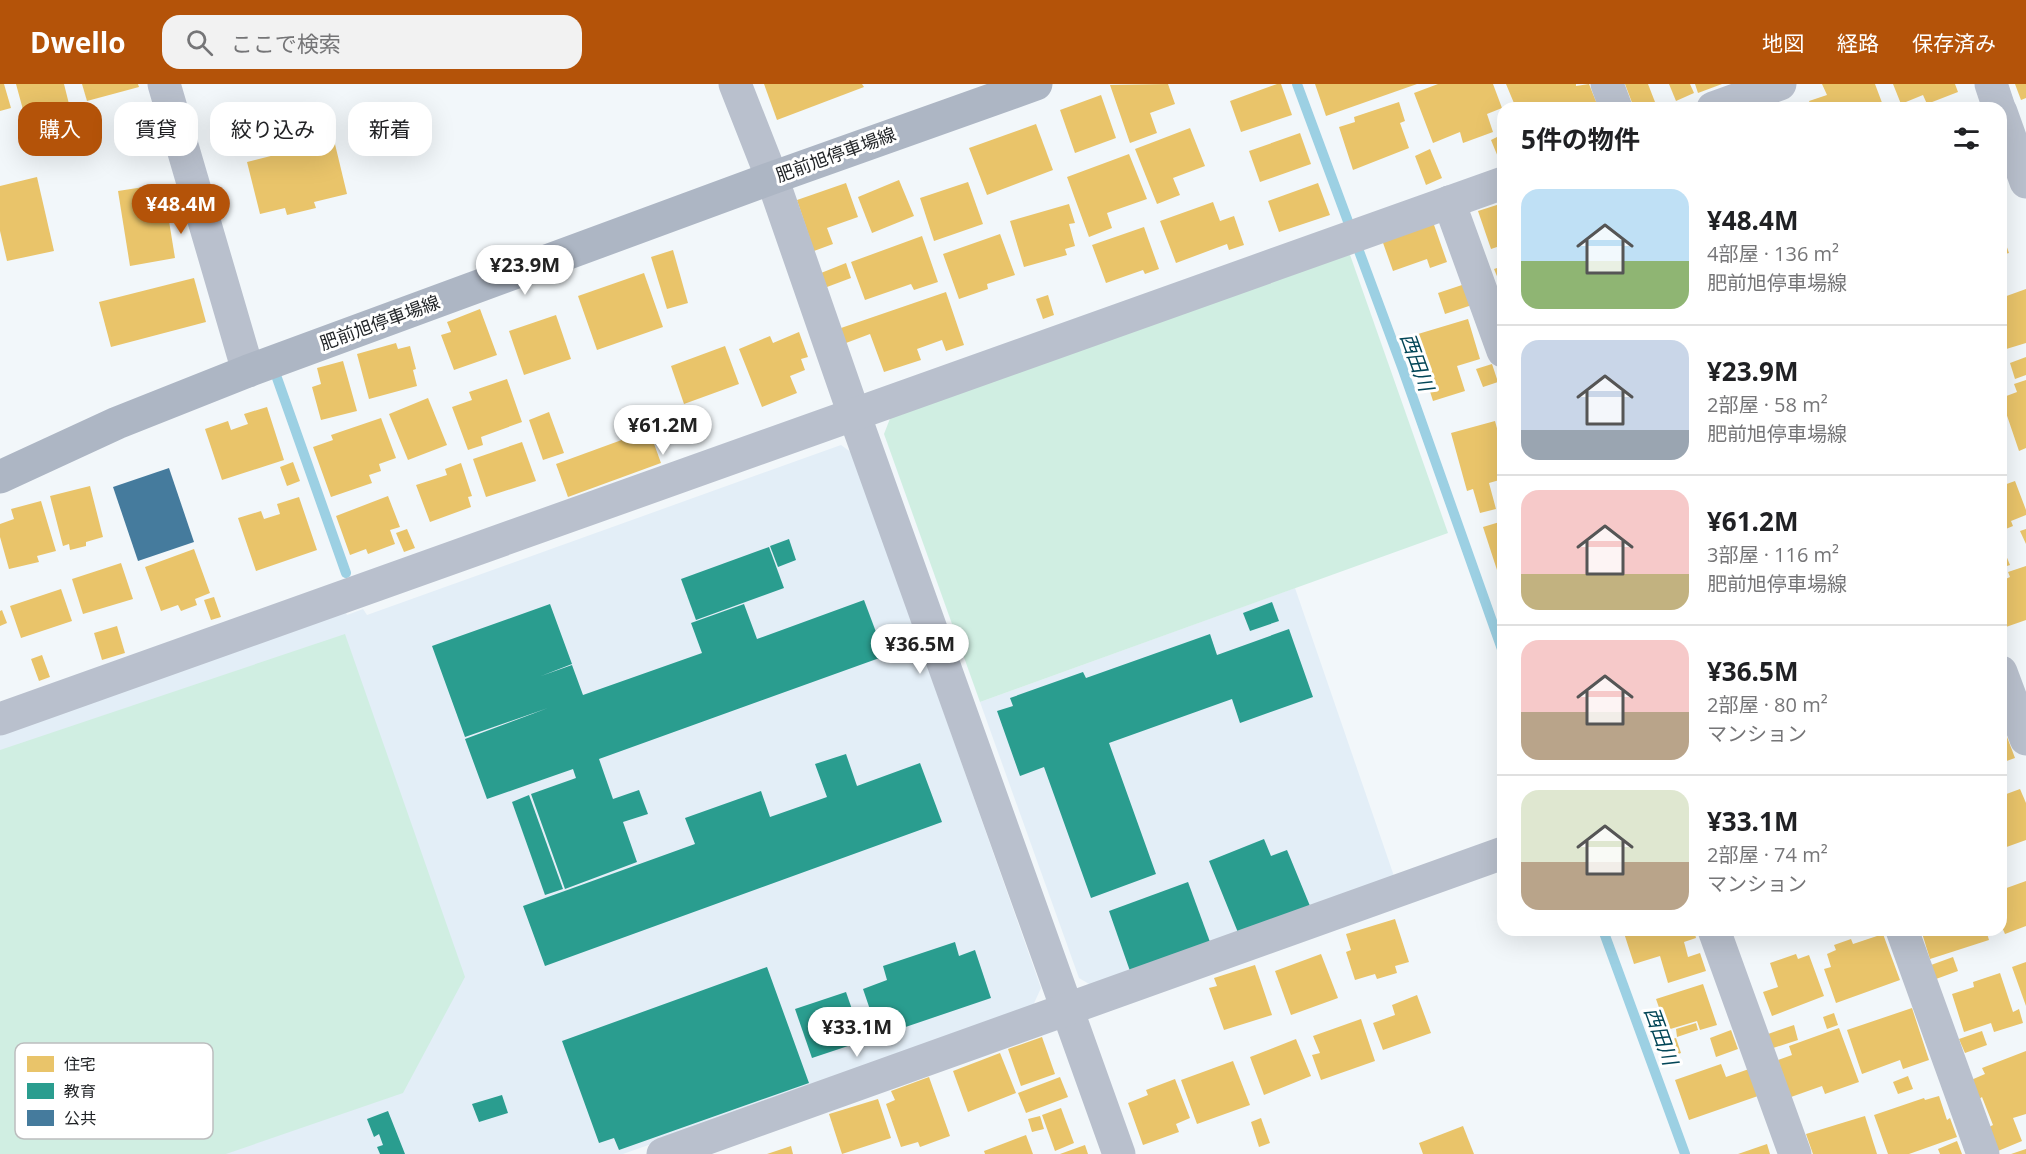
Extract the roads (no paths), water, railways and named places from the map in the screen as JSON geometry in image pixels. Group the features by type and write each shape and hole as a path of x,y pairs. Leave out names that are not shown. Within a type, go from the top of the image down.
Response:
{"main road":[{"name":"肥前旭停車場線","path":"0,477 117,423 248,371 772,178 1036,84"}],"street":[{"path":"164,84 248,371"},
{"path":"735,84 772,178 1119,1154"},
{"path":"1607,84 1614,102"},
{"path":"1730,102 1780,84"},
{"path":"1787,84 1794,102"},
{"path":"1991,84 1997,102"},
{"path":"2007,129 2026,182"},
{"path":"0,719 1497,185"},
{"path":"1449,202 1497,334"},
{"path":"2008,677 2026,739"},
{"path":"663,1154 1497,855"},
{"path":"1716,936 1795,1154"},
{"path":"1904,936 1983,1154"}],"waterway":[{"name":"西田川","path":"1297,84 1402,367 1497,635"},
{"path":"277,378 346,573"},
{"name":"西田川","path":"1605,936 1685,1154"}]}
